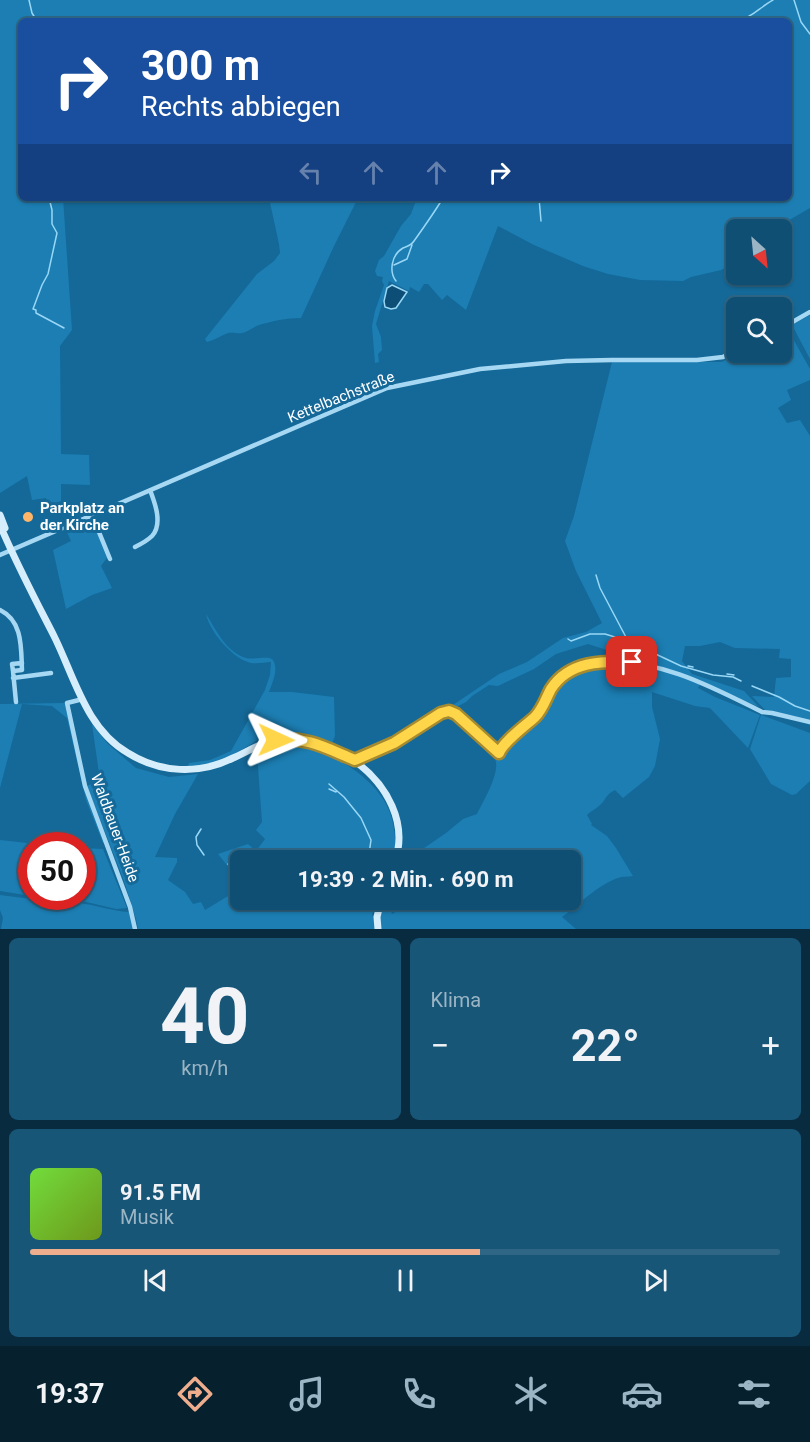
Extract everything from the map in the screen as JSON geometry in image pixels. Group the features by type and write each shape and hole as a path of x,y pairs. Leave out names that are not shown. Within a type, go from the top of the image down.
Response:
{"main road":[{"path":"0,515 26,582 83,699 96,723 118,747 138,759 158,766 184,770 221,764 268,742 284,739 314,742 355,760 387,794 398,821 398,850"},
{"path":"0,525 38,596 54,637"},
{"path":"378,929 379,910"}],"street":[{"path":"792,322 810,312"},
{"name":"Kettelbachstraße","path":"0,555 387,387 480,369 566,361 697,360 726,355"},
{"path":"135,547 152,536 157,529 156,510 150,490"},
{"path":"92,515 110,559"},
{"path":"0,610 11,617 19,634 22,663 12,664 16,702"},
{"path":"355,760 394,743 441,713 449,711 456,714 499,753 505,742 540,712 552,687 563,676 576,667 613,662 632,662 669,672 762,712 810,722"},
{"path":"14,678 51,673"},
{"name":"Waldbauer-Heide","path":"83,699 67,703 85,786 130,907 135,929"}],"shaded area":[{"path":"0,0 810,0 810,208 791,219 726,219 726,267 683,281 640,280 608,274 534,245 498,226 466,310 447,295 442,300 428,284 424,284 419,292 410,287 409,291 389,281 376,324 381,337 382,350 378,354 379,362 375,363 372,326 384,285 383,277 377,276 375,271 379,260 384,256 401,226 411,214 416,201 792,201 792,18 18,18 18,201 63,201 72,330 60,346 61,454 89,455 90,485 61,484 61,501 47,507 46,498 32,500 27,476 0,493"},
{"path":"270,201 356,201 301,318 269,322 244,332 228,333 207,342 205,339 257,274 274,261 280,253"},
{"path":"392,285 407,292 396,308 391,309 385,307 384,301 387,288"},
{"path":"810,315 810,359 792,325"},
{"path":"792,337 810,369 810,380 787,390 791,400 778,408 787,423 800,420 810,436 810,725 765,710 752,696 774,697 776,678 791,677 791,659 779,658 780,649 735,648 720,642 685,646 682,661 692,674 744,691 759,707 701,683 698,688 760,715 748,748 710,708 695,706 652,692 652,707 660,739 655,766 649,777 623,798 615,790 587,815 591,825 607,836 633,876 620,877 611,881 581,902 581,850 421,850 463,819 477,814 496,771 494,758 485,748 495,740 513,743 519,732 540,712 552,687 576,667 613,662 613,652 588,644 556,654 534,669 498,686 489,685 466,702 441,713 499,674 527,662 563,638 586,632 602,623 576,571 565,541 574,516 612,362 722,362 726,360 726,363 792,363"},
{"path":"92,515 109,555 101,566 112,588 92,595 66,609 53,550 71,541 65,528"},
{"path":"206,614 222,640 233,651 246,658 273,660 275,672 269,692 334,697 335,736 331,746 296,737 258,740 224,760 188,767 189,763 210,760 231,751 265,690 270,675 271,662 251,663 228,649 211,628"},
{"path":"64,703 105,843 103,843 86,800 67,718 52,706 22,704 0,788 0,704"},
{"path":"761,715 810,733 810,781 796,794 792,795 771,784 750,749"},
{"path":"92,724 108,744 136,768 169,777 198,774 175,814 155,857 177,858 168,880 185,892 193,904 201,902 205,910 230,895 230,910 370,910 373,911 372,916 379,910 391,910 392,914 399,910 571,910 562,917 576,929 138,929 124,881 87,786 100,780"},
{"path":"288,746 306,748 334,758 348,766 372,785 381,796 392,820 395,850 257,850 265,839 256,830 262,822 257,753"},
{"path":"0,840 18,842 18,894 0,891"},
{"path":"248,844 255,850 230,850"},
{"path":"96,849 103,849 127,908 116,909 96,904"},
{"path":"230,850 230,869 218,854"},
{"path":"0,895 18,898 18,910 96,910 96,906 129,912 134,929 1,929 3,918 0,910"}],"waterway":[{"path":"29,0 35,18"},
{"path":"746,18 773,0"},
{"path":"794,0 801,22 810,34"},
{"path":"50,201 52,224 57,233 48,274 33,309 36,313 64,328"},
{"path":"396,281 392,273 396,255 413,243 441,201"},
{"path":"539,201 541,221"},
{"path":"394,265 407,259 412,245"},
{"path":"596,575 600,588 628,641"},
{"path":"568,639 571,641 590,634 605,634 628,641 681,666 713,675 733,677 741,681"},
{"path":"688,666 693,667"},
{"path":"727,674 734,675"},
{"path":"752,686 810,711"},
{"path":"329,784 344,797 361,818 371,840 370,850"},
{"path":"329,789 336,792"},
{"path":"201,829 196,837 197,845 204,855"}],"place":[{"name":"Parkplatz an der Kirche","path":"28,517"}],"route":[{"path":"276,740 314,742 355,760 394,743 441,713 449,711 456,714 499,753 505,742 540,712 552,687 576,667 586,664 632,662"}]}
